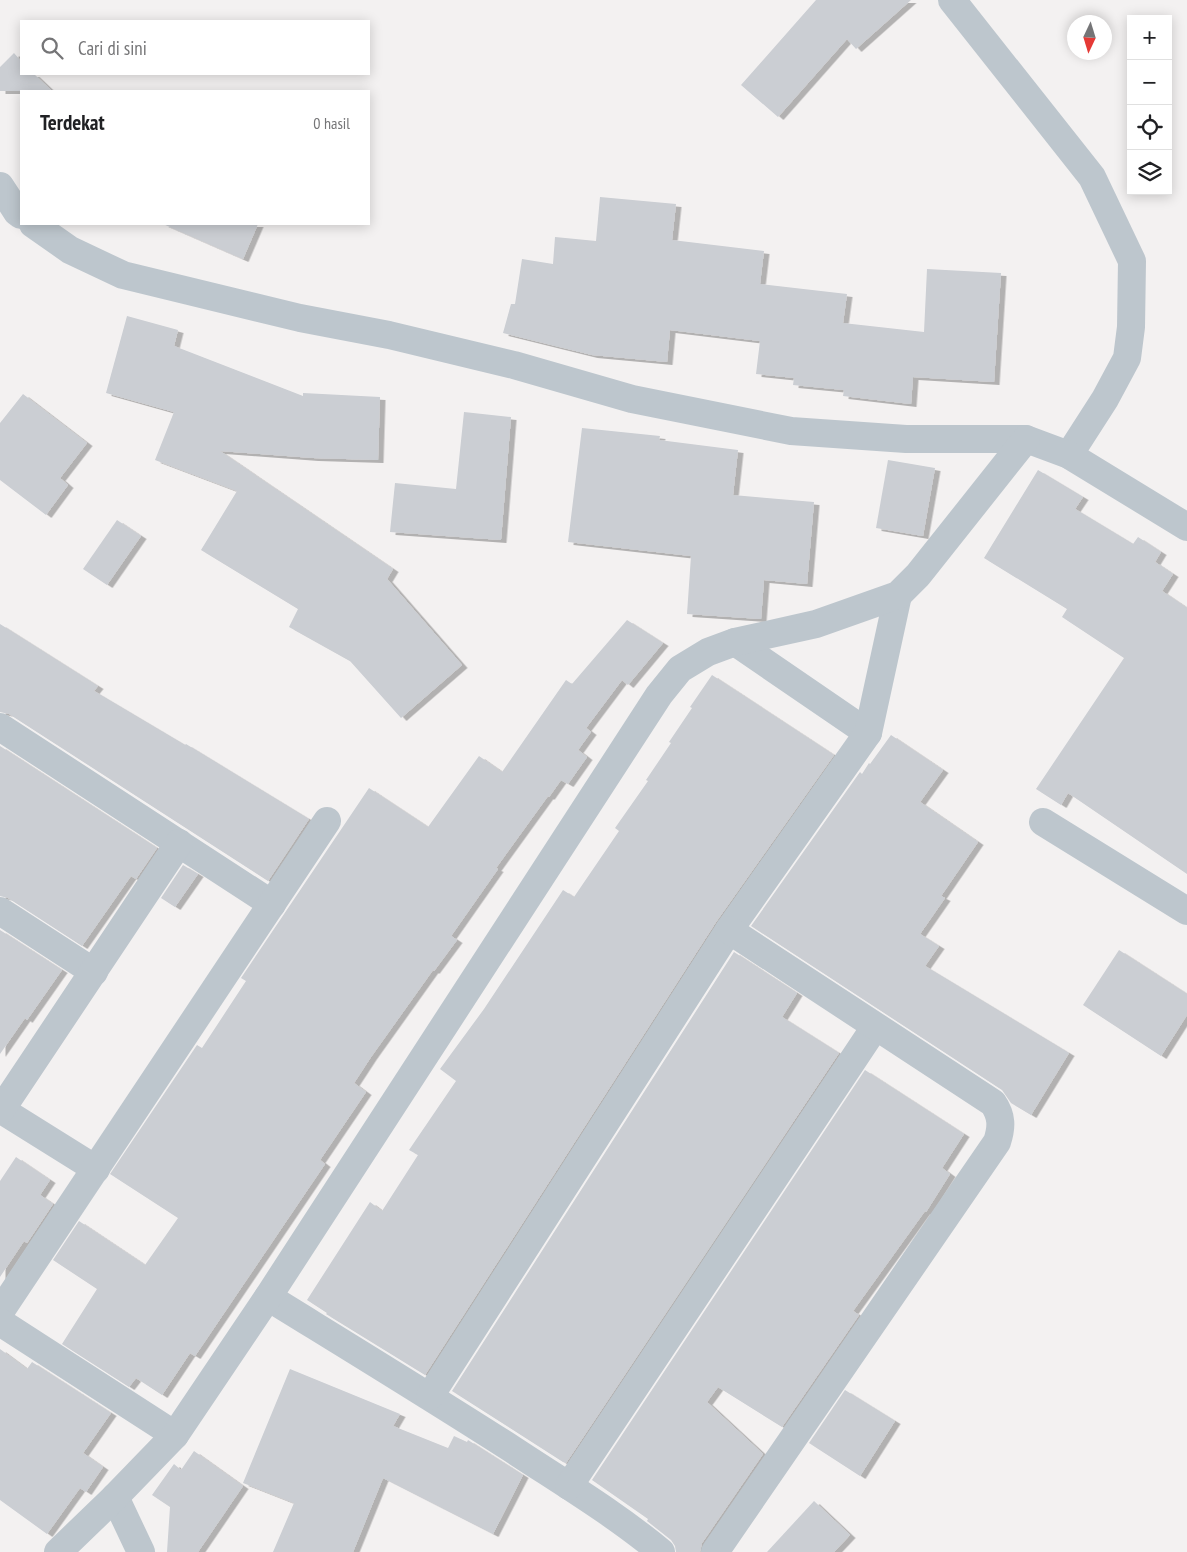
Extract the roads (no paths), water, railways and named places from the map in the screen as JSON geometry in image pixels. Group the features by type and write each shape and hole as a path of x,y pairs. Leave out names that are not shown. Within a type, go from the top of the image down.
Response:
{"street":[{"path":"952,0 1092,177 1132,261 1132,327 1127,358 1105,399 1069,455"},
{"path":"0,186 16,212 20,214"},
{"path":"34,225 70,250 123,275 300,318 389,334 514,364 632,399 790,431 906,439 1026,439 1069,455 1187,527"},
{"path":"58,1552 175,1435 268,1297 659,695 680,669 708,652 735,642 816,624 898,595 923,568 1026,439"},
{"path":"430,1396 729,930 868,733 898,595"},
{"path":"735,642 868,733"},
{"path":"0,727 272,904"},
{"path":"0,1312 327,821"},
{"path":"1043,822 1187,911"},
{"path":"96,1169 1,1110 179,843"},
{"path":"0,911 94,972"},
{"path":"715,1552 997,1142 1001,1130 1001,1119 993,1103 729,930"},
{"path":"569,1486 875,1027"},
{"path":"268,1297 430,1396 569,1486 646,1539 661,1552"},
{"path":"0,1322 175,1435"},
{"path":"115,1497 141,1552"}]}
